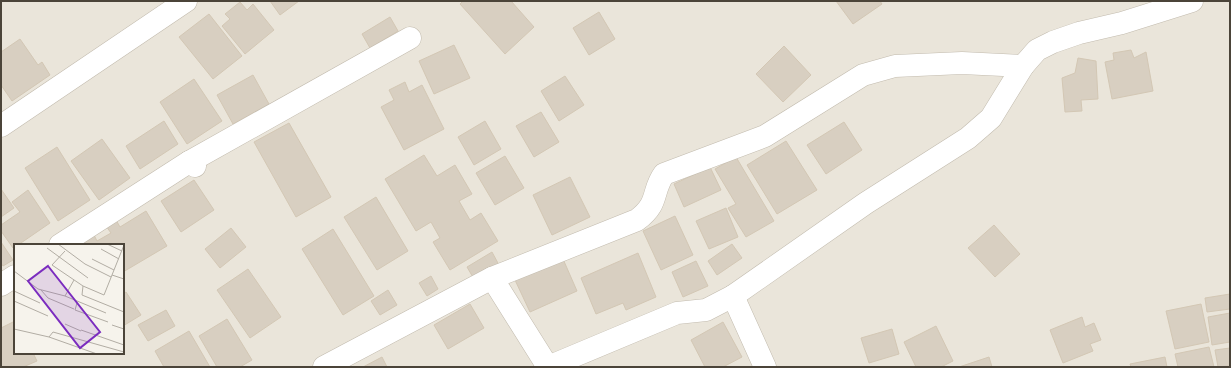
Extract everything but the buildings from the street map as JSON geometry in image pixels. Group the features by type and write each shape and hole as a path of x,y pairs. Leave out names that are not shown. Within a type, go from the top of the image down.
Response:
{"street":[{"path":"1,126 186,1"},
{"path":"492,278 548,367 677,313 706,310 733,296 866,203 968,138 991,118 1023,66 1037,50 1054,42 1192,1"},
{"path":"62,244 192,164 410,38"},
{"path":"324,367 492,278 637,220 648,212 655,197 659,180 664,174 765,136 863,75 895,66 962,63 1023,66"},
{"path":"1,285 14,277"},
{"path":"733,296 766,367"}],"shaded area":[{"path":"1,1 1230,1 1230,367 1,367"}]}
